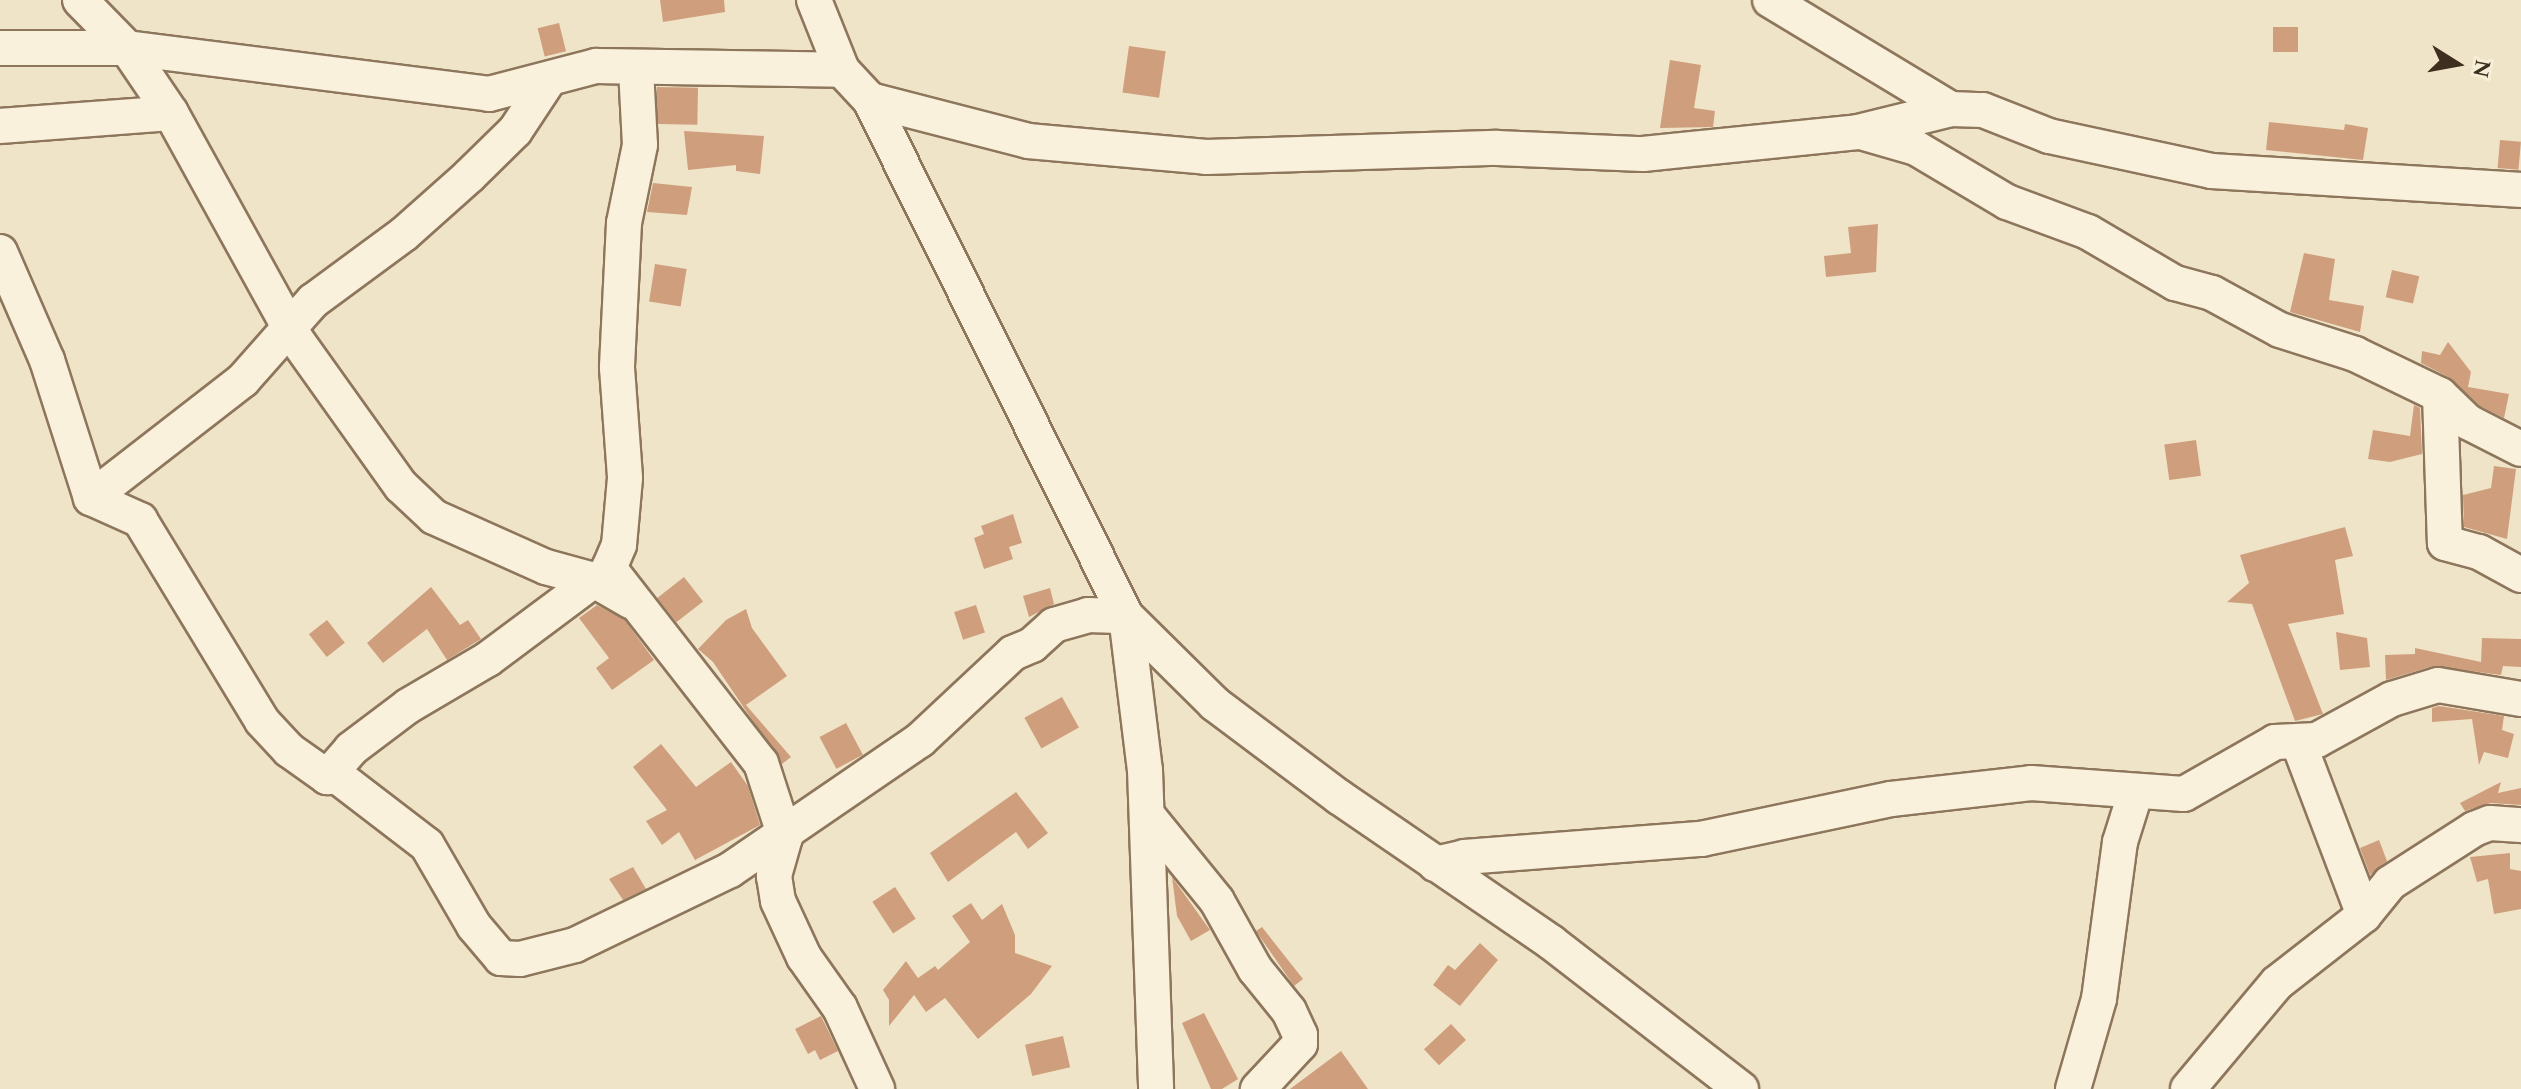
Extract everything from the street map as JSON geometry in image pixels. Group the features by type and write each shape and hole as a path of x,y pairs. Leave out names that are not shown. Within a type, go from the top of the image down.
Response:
{"street":[{"path":"80,0 127,48 171,113 288,326 401,486 434,517 546,567 594,580 630,601"},
{"path":"814,0 842,70 870,100 1126,616 1215,704 1435,864 1552,943 1741,1089"},
{"path":"1770,0 1951,109"},
{"path":"0,48 127,48 489,94 596,66 842,70"},
{"path":"636,69 640,145 624,223 617,368 625,478 619,545 609,568 630,601 761,763 785,837 774,876 778,901 804,957 840,1008 877,1089"},
{"path":"91,498 243,380 288,326 480,166 515,131 548,81"},
{"path":"870,100 1028,141 1206,157 1497,148 1643,154 1858,132 1951,109 1983,110 2049,136 2212,171 2521,190"},
{"path":"0,126 171,113"},
{"path":"1858,132 1916,148 2007,202 2088,232 2175,283 2212,293 2280,330 2355,354 2440,395 2468,422 2521,449"},
{"path":"0,252 47,360 91,498 140,520 262,721 289,750 327,777 337,776 427,845 474,926 501,958 520,959 575,945 730,870 785,837 941,724 1013,653 1032,645 1054,625 1088,615 1126,616"},
{"path":"2440,395 2445,543 2479,552 2521,575"},
{"path":"327,777 351,749 408,706 488,659 594,580"},
{"path":"1126,616 1148,816 1156,1089"},
{"path":"1435,864 1465,857 1701,839 1891,799 2031,783 2135,794 2184,794 2275,742 2299,744 2392,699 2438,685 2521,699"},
{"path":"2299,744 2364,915"},
{"path":"2073,1089 2099,999 2120,842 2135,794"},
{"path":"1148,816 1217,901 1255,969 1289,1011 1300,1035 1300,1044 1265,1086"},
{"path":"2188,1089 2277,983 2364,915 2390,883 2474,829 2490,823 2521,825"}],"building":[{"path":"660,0 724,0 725,12 663,22"},
{"path":"559,23 566,51 545,56 538,28"},
{"path":"2273,27 2298,27 2298,52 2273,52"},
{"path":"1129,46 1166,51 1159,98 1122,93"},
{"path":"1670,60 1701,65 1694,108 1715,111 1713,127 1660,128"},
{"path":"657,87 698,88 697,125 656,124"},
{"path":"2269,122 2344,130 2345,124 2368,128 2363,160 2266,150"},
{"path":"684,131 764,136 760,174 736,171 736,165 688,170"},
{"path":"2500,140 2521,142 2518,170 2498,168"},
{"path":"653,183 692,187 687,215 647,212"},
{"path":"1878,224 1876,272 1826,277 1824,256 1851,253 1848,227"},
{"path":"2304,253 2335,259 2329,300 2364,306 2360,332 2290,312"},
{"path":"655,264 687,269 681,307 649,302"},
{"path":"2392,270 2419,276 2413,304 2386,297"},
{"path":"2448,342 2471,372 2468,387 2509,394 2504,418 2480,406 2450,378 2421,363 2422,351 2440,355"},
{"path":"2414,405 2420,408 2422,454 2390,462 2368,459 2373,430 2410,436"},
{"path":"2196,440 2201,476 2169,480 2164,444"},
{"path":"2494,466 2516,469 2507,539 2464,527 2463,495 2491,488"},
{"path":"1013,514 1022,543 1009,547 1013,559 984,569 974,538 984,534 981,526"},
{"path":"2345,527 2353,556 2335,560 2344,614 2288,624 2323,714 2295,721 2252,604 2227,602 2249,583 2240,555"},
{"path":"684,577 703,601 676,622 657,598"},
{"path":"431,587 460,625 468,620 481,639 447,660 427,629 383,663 367,643"},
{"path":"1050,588 1054,604 1029,617 1023,596"},
{"path":"597,605 624,619 654,660 612,690 596,668 609,658 579,618"},
{"path":"976,605 985,633 963,640 954,612"},
{"path":"746,609 752,628 787,676 746,705 791,757 782,764 713,662 698,649 726,620"},
{"path":"327,620 345,643 327,657 309,634"},
{"path":"2336,632 2367,638 2370,667 2340,670"},
{"path":"2482,638 2521,639 2521,667 2503,666 2501,675 2433,666 2386,680 2385,655 2415,654 2415,648 2481,662"},
{"path":"1062,697 1079,728 1041,748 1024,718"},
{"path":"2439,706 2504,716 2502,730 2514,734 2508,758 2484,752 2479,765 2472,719 2432,722 2432,708"},
{"path":"846,723 863,755 836,769 820,737"},
{"path":"661,744 696,787 731,762 748,786 760,825 695,860 679,832 662,845 646,821 667,810 633,767"},
{"path":"2501,782 2498,793 2521,788 2521,805 2491,803 2465,811 2460,803"},
{"path":"1016,792 1048,833 1028,849 1016,832 948,882 930,853"},
{"path":"2379,840 2387,861 2370,875 2360,848"},
{"path":"2510,853 2510,869 2521,871 2521,909 2494,914 2488,879 2477,882 2470,857"},
{"path":"633,867 646,889 623,900 609,879"},
{"path":"1172,877 1210,930 1191,941 1177,916"},
{"path":"895,887 916,919 893,934 872,902"},
{"path":"971,903 982,920 1002,904 1015,935 1015,953 1052,966 1031,994 978,1039 945,998 926,1012 914,995 889,1026 889,1000 883,990 906,961 918,978 935,966 938,970 970,942 952,916"},
{"path":"1262,927 1303,979 1294,986 1256,931"},
{"path":"1480,943 1498,960 1460,1006 1433,985 1448,965 1455,970"},
{"path":"1204,1013 1238,1079 1222,1089 1211,1089 1182,1023"},
{"path":"821,1016 838,1051 820,1060 815,1050 808,1054 795,1029"},
{"path":"1451,1024 1466,1040 1439,1065 1424,1049"},
{"path":"1063,1036 1070,1067 1032,1076 1025,1045"},
{"path":"1341,1051 1368,1089 1290,1089"}]}
